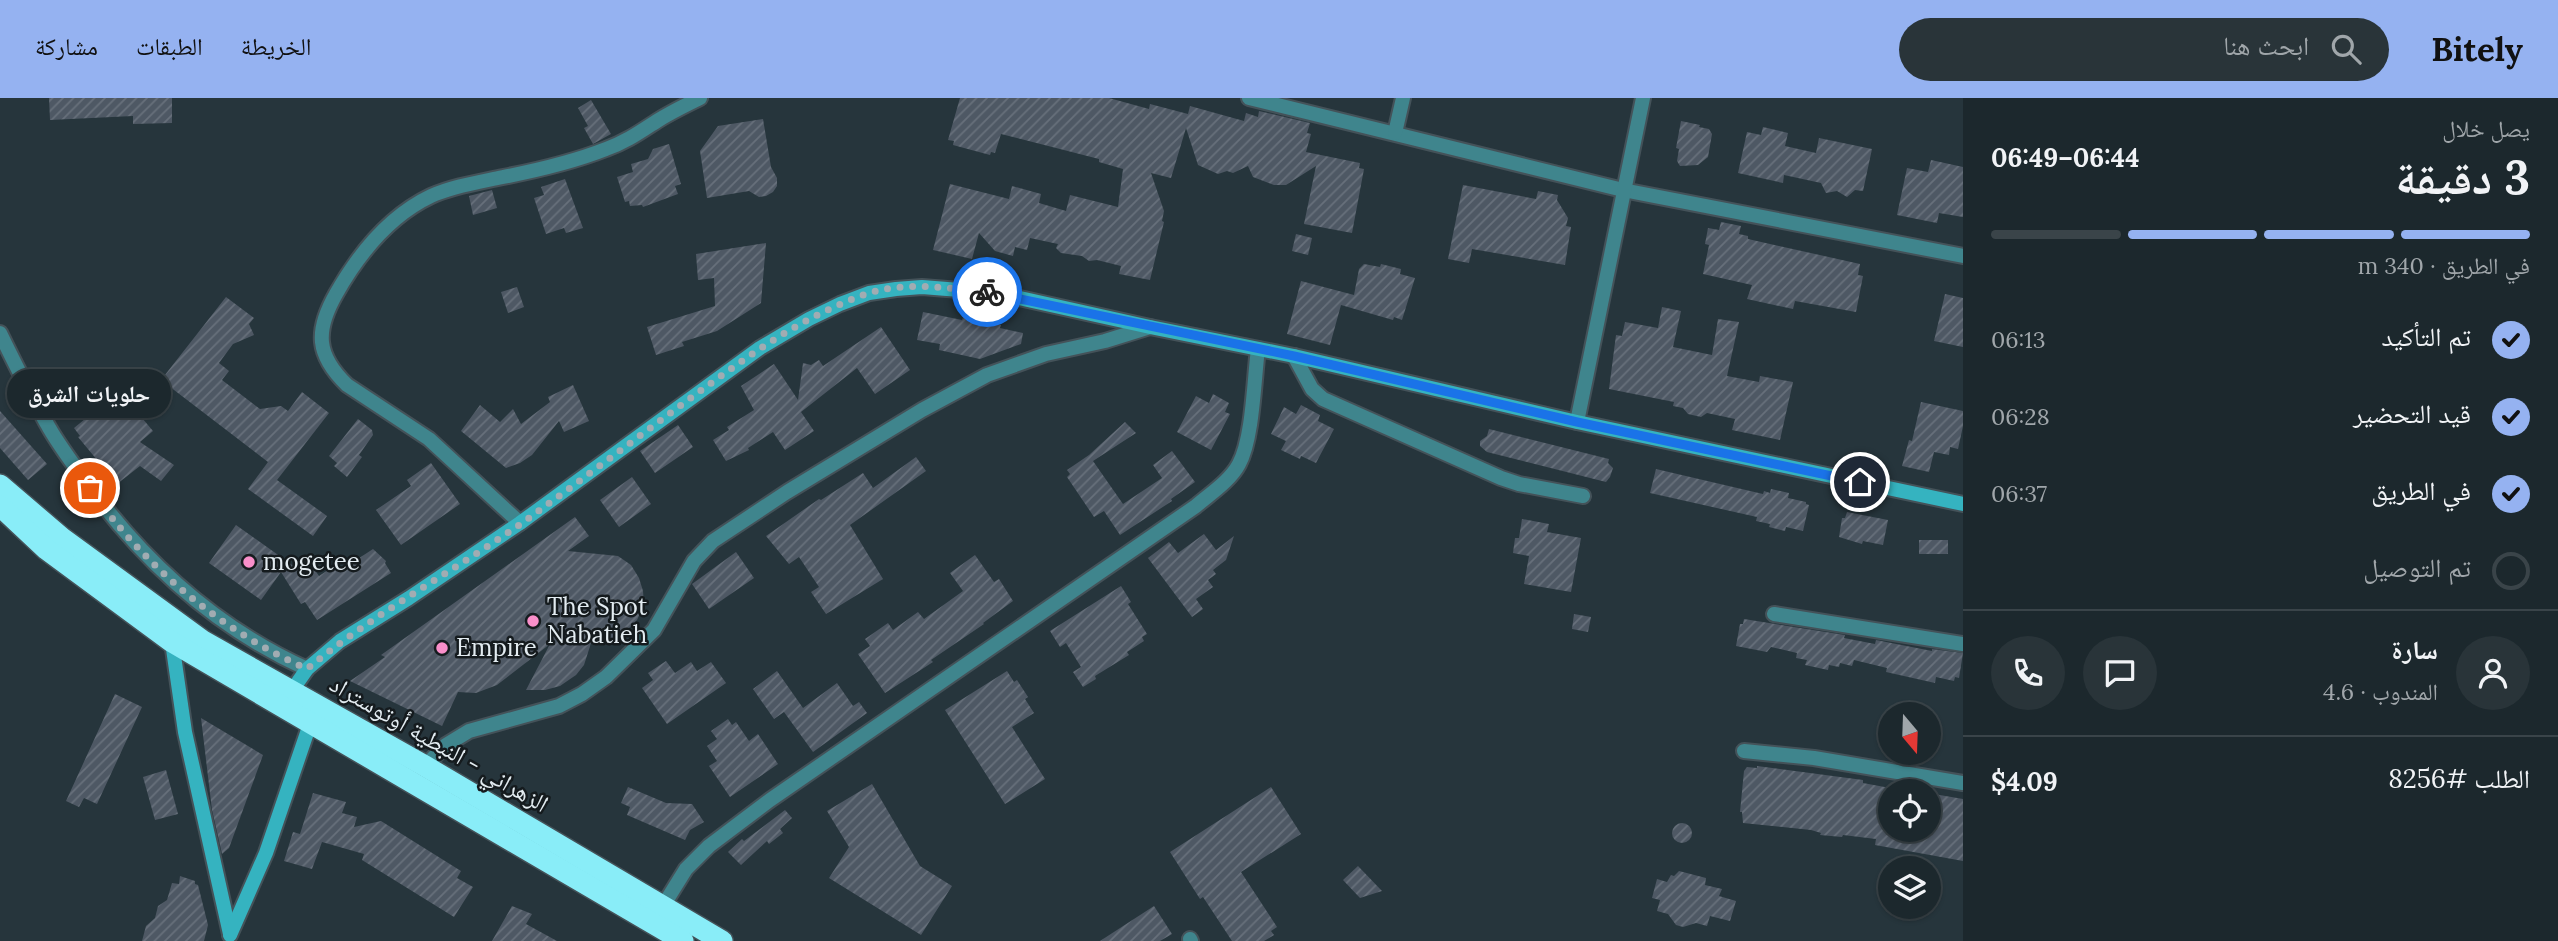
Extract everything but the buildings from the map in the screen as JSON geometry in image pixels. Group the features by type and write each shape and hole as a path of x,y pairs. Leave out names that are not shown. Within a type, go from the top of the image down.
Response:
{"highway":[{"name":"الزهراني - النبطية أوتوستراد","path":"0,485 62,538 202,640 292,689 722,941"},
{"name":"الزهراني - النبطية أوتوستراد","path":"0,506 46,550 172,642 683,941"}],"street":[{"path":"520,523 429,439 336,374 323,350 320,337 327,310 349,272 376,236 431,196 582,159 625,142 660,119 700,98"},
{"path":"1249,98 1623,190 1963,256"},
{"path":"1395,133 1403,98"},
{"path":"1577,422 1643,98"},
{"path":"292,689 307,669 340,641 520,523 760,348 809,319 869,293 922,287 997,293 1294,356 1577,422 1963,505"},
{"path":"425,766 446,745 469,731 559,706 606,677 654,630 694,561 713,541 775,499 922,410 987,375 1046,354 1105,341 1150,327"},
{"path":"0,333 48,426 113,519 169,579 228,625 276,655 307,669"},
{"path":"663,906 686,869 709,846 750,815 1196,506 1222,485 1239,464 1245,446 1258,349"},
{"path":"1294,356 1312,389 1323,399 1501,478 1583,496"},
{"path":"1774,614 1963,644"},
{"path":"172,642 185,732 229,937"},
{"path":"229,937 266,853 310,724"},
{"path":"1744,751 1814,758 1963,783"}],"way so far":[{"path":"90,488 104,509 169,579 228,625 276,655 307,669 340,641 520,523 760,348 809,319 869,293 895,289 922,287 987,292"}],"place":[{"name":"حلويات الشرق","path":"90,488"},
{"name":"mogetee","path":"249,562"},
{"name":"The Spot Nabatieh","path":"533,621"},
{"name":"Empire","path":"442,648"}],"route":[{"path":"987,292 1294,356 1577,422 1860,482"}]}
